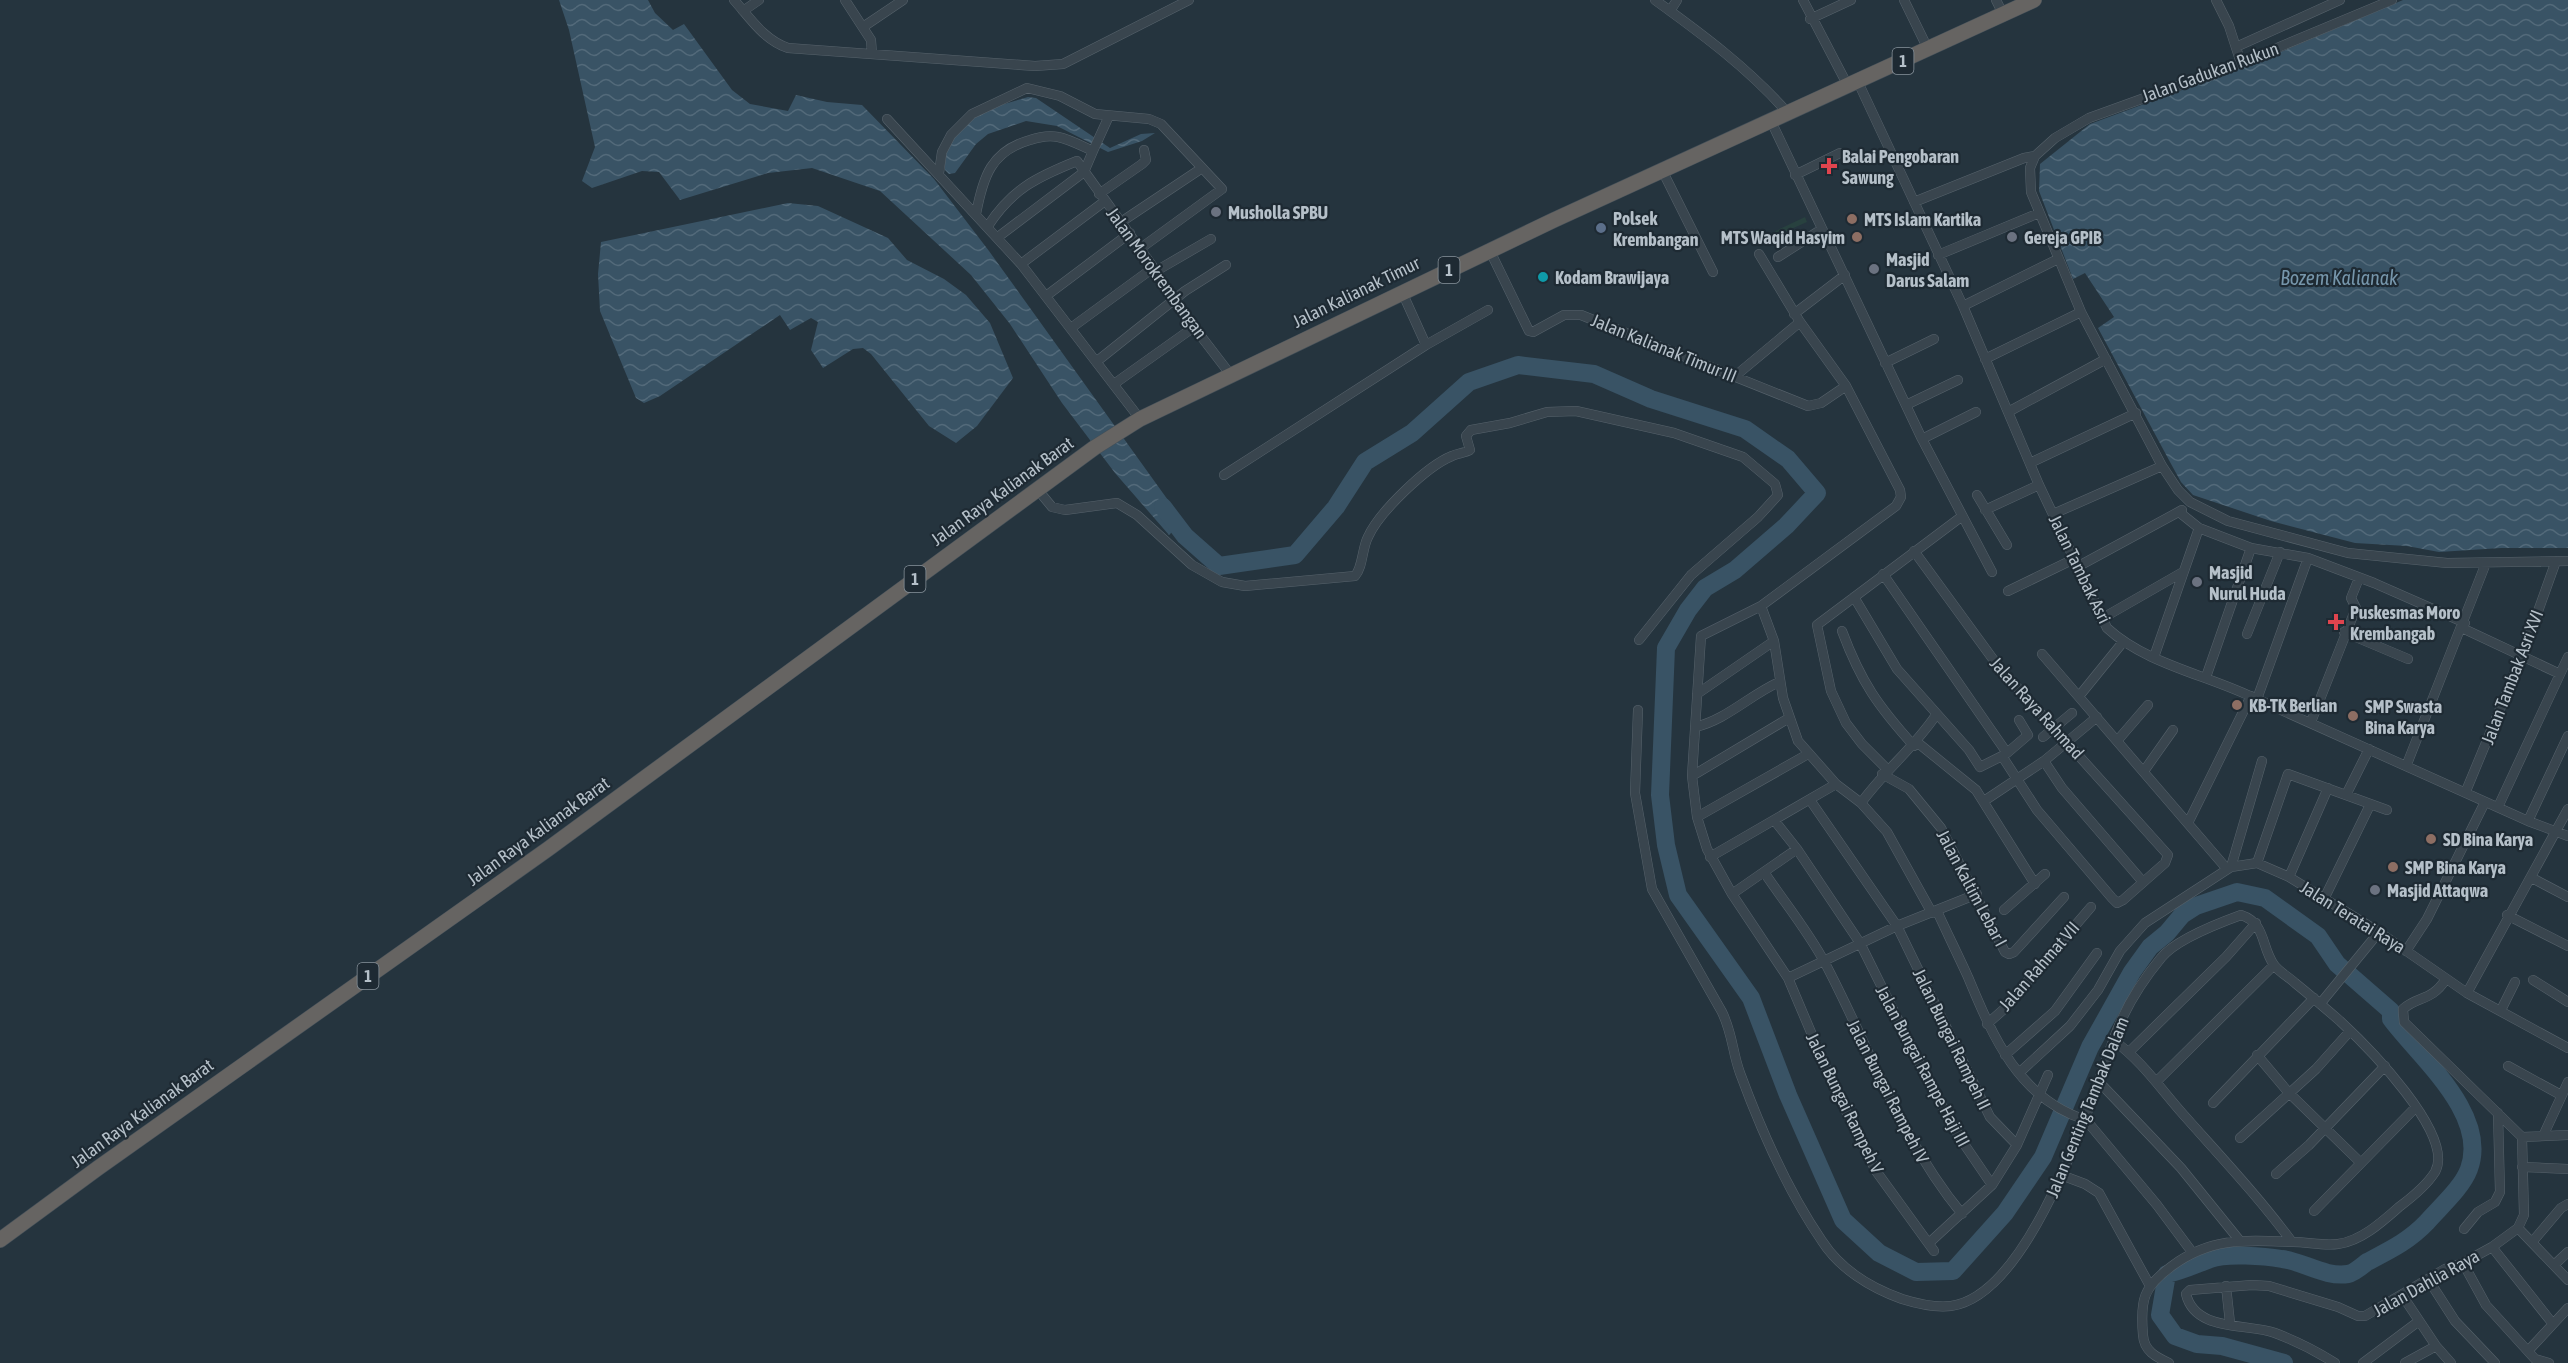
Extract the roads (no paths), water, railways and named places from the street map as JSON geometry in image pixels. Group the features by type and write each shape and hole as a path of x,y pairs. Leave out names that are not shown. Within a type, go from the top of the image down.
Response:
{"highway":[{"name":"1","path":"1770,119 1928,49 2000,7 2034,0"},
{"name":"Jalan Kalianak Timur","path":"1094,448 1135,422 1230,374 1770,119"},
{"name":"Jalan Raya Kalianak Barat","path":"0,1240 548,849 1094,448"}],"street":[{"path":"734,0 765,34 778,45 788,48 1035,66 1063,64 1189,0"},
{"path":"743,10 759,0"},
{"path":"845,0 872,40 872,54"},
{"path":"863,27 903,0"},
{"path":"1655,0 1714,43 1761,83 1787,112"},
{"path":"1670,11 1677,0"},
{"name":"Jalan Tambak Asri","path":"1803,0 1810,19 1853,84 1914,202 1963,306 2039,485 2101,620 2123,642 2154,657 2311,722 2408,764 2485,802 2568,836"},
{"path":"1810,19 1851,0"},
{"path":"1904,0 1928,49"},
{"path":"2216,0 2241,63"},
{"path":"2236,47 2340,0"},
{"name":"Jalan Gadukan Rukun","path":"2035,156 2055,138 2108,109 2241,63 2329,29 2392,0"},
{"path":"939,173 942,152 947,143 972,114 1027,88 1060,96 1095,114 1149,119 1161,124 1222,187 1217,194 1141,248"},
{"path":"998,237 1084,172 1109,116"},
{"path":"887,119 1021,264 1114,384 1135,422"},
{"path":"1770,119 1922,439 1961,517 1992,572"},
{"path":"976,214 981,188 990,167 1009,147 1046,136 1059,137 1094,149"},
{"path":"1021,264 1142,165 1146,160 1144,150"},
{"path":"1795,175 1840,153"},
{"path":"1914,202 2024,158 2035,156"},
{"path":"2035,156 2030,168 2029,181 2039,213 2081,312 2162,466 2178,490 2190,502 2228,521 2348,554 2391,556 2447,564 2568,561"},
{"path":"988,226 1012,195 1049,171 1077,161 1084,172"},
{"path":"1121,222 1202,168"},
{"path":"1662,170 1713,272"},
{"name":"Jalan Morokrembangan","path":"1084,172 1141,248 1174,301 1230,374"},
{"path":"1938,255 2039,213"},
{"path":"1778,257 1822,229"},
{"path":"1046,296 1130,234"},
{"path":"1071,328 1155,270 1211,238"},
{"name":"Jalan Kalianak Timur III","path":"1490,251 1529,331 1533,332 1564,315 1572,313 1581,315 1808,406 1821,403 1846,386"},
{"path":"1759,254 1797,318 1846,386 1900,490 1900,502 1761,606 1774,641 1779,682 1798,741 1836,784 1861,803 1887,832 1934,912 1987,1024 2005,1055 2038,1096 2065,1112 2086,1119 2157,1205 2192,1252"},
{"path":"1963,306 2058,259"},
{"path":"1096,362 1174,301 1226,265"},
{"path":"1734,377 1845,275"},
{"path":"1402,292 1426,345"},
{"path":"1224,475 1426,345 1488,310"},
{"path":"1985,359 2081,312"},
{"path":"1114,384 1194,327"},
{"path":"1885,363 1934,339"},
{"path":"2008,412 2106,359"},
{"path":"1906,405 1958,380"},
{"path":"1038,490 1052,507 1065,510 1117,502 1137,515 1192,565 1222,582 1255,585 1355,576 1368,537 1377,520 1396,499 1423,477 1451,456 1470,450 1466,436 1471,430 1510,423 1547,412 1576,411 1674,433 1743,457 1775,484 1778,495 1758,518 1691,575 1639,640"},
{"path":"1922,439 1976,412"},
{"path":"2030,463 2136,413"},
{"path":"2054,514 2162,466"},
{"path":"1985,510 2039,485"},
{"path":"1977,495 2007,545"},
{"path":"2008,591 2076,563 2179,512 2190,502"},
{"path":"2179,512 2199,528 2251,548 2308,558 2360,578 2560,674"},
{"path":"1961,517 1854,597 1897,669 1969,750 1980,767 2005,754 2028,735 2019,720"},
{"path":"2154,657 2199,528"},
{"path":"2206,677 2251,548"},
{"name":"Jalan Raya Rahmad","path":"1914,551 1998,666 2168,857 2144,882"},
{"path":"2247,634 2280,552"},
{"path":"2188,823 2254,698 2308,558"},
{"name":"Jalan Tambak Asri XVI","path":"2466,791 2522,656 2556,561"},
{"path":"2408,764 2486,563"},
{"path":"2101,620 2183,572"},
{"path":"1883,574 2005,754 2037,810 2117,903 2144,882 2062,788 2044,761"},
{"path":"2311,722 2344,632 2356,608 2350,598 2360,578"},
{"name":"Jalan Kaltim Lebar I","path":"1854,597 1817,625 1831,690 1846,723 1862,744 1885,772 1909,789 1941,828 2005,952 2009,954 2064,897"},
{"name":"Jalan Bungai Rampeh V","path":"1761,606 1701,636 1692,776 1697,817 1710,857 1788,978 1835,1089 1876,1171 1931,1247 1962,1214"},
{"path":"1842,631 1857,672 1882,711 1916,744 1949,767 1984,801 2035,884"},
{"path":"2344,632 2408,659"},
{"path":"1696,694 1774,641"},
{"path":"2080,695 2123,642"},
{"path":"2042,654 2229,868"},
{"path":"2498,807 2568,657"},
{"path":"1695,727 1713,723 1758,691 1779,682"},
{"path":"2117,741 2148,705"},
{"name":"Jalan Genting Tambak Dalam","path":"1638,710 1635,793 1652,889 1731,1032 1738,1066 1776,1158 1821,1241 1837,1261 1863,1280 1894,1296 1922,1305 1952,1306 1971,1299 1990,1286 2023,1246 2045,1210 2086,1119 2113,1040 2127,1009 2162,956 2204,931 2241,915 2256,923"},
{"path":"2043,737 2072,712"},
{"path":"1861,803 1885,772 1916,744 1936,715"},
{"path":"1984,801 2044,761 2097,717"},
{"path":"1692,776 1789,718"},
{"path":"2144,771 2173,730"},
{"path":"2528,821 2568,736"},
{"path":"2347,793 2369,749"},
{"path":"1697,817 1808,754"},
{"path":"2229,868 2262,761"},
{"path":"2019,1073 2070,1026 2098,990 2120,951 2145,923 2229,868 2257,863 2288,774 2347,793 2370,805 2387,810"},
{"path":"1710,857 1836,784"},
{"path":"2289,877 2328,788"},
{"name":"Jalan Bungai Rampeh II","path":"1810,800 1897,926 1990,1117 2017,1145"},
{"path":"2406,951 2427,919 2485,802"},
{"path":"2325,897 2370,805"},
{"path":"2467,993 2507,915 2532,878 2568,809"},
{"name":"Jalan Bungai Rampe Haji III","path":"1774,820 1797,849 1860,944 1928,1080 1960,1138 1992,1185"},
{"path":"1732,894 1797,849"},
{"name":"Jalan Teratai Raya","path":"2257,863 2325,897 2467,993 2568,1048"},
{"name":"Jalan Bungai Rampeh IV","path":"1764,872 1824,961 1915,1148 1938,1185 1962,1214"},
{"path":"2004,910 2045,874"},
{"path":"2532,878 2568,897"},
{"path":"1788,978 1897,926 1977,894"},
{"name":"Jalan Rahmat VII","path":"1987,1024 2003,1010 2091,907"},
{"path":"2507,915 2568,946"},
{"path":"2129,1052 2219,964 2256,923 2274,965 2350,1031 2385,1066 2416,1107 2435,1139 2438,1149 2435,1171 2427,1180 2380,1223 2355,1239 2339,1244 2240,1241 2216,1243 2192,1252 2149,1284 2143,1299 2144,1342 2155,1356 2169,1363"},
{"path":"2213,1103 2257,1055 2346,974 2379,933"},
{"path":"2005,1055 2055,1011 2097,953"},
{"path":"2156,1082 2274,965"},
{"path":"2446,979 2437,991 2426,999 2407,1005 2403,1009 2402,1017 2412,1030 2522,1137 2524,1215 2518,1228 2533,1241 2568,1280"},
{"path":"2533,980 2568,1002"},
{"path":"2501,1010 2515,982"},
{"path":"2240,1138 2289,1093 2350,1031"},
{"path":"2113,1040 2129,1052 2260,1198 2292,1242"},
{"path":"2257,1055 2289,1093 2361,1162"},
{"path":"2276,1174 2326,1128 2385,1066"},
{"path":"2508,1066 2561,1095"},
{"path":"1962,1214 1992,1185 2017,1145 2048,1075"},
{"path":"2544,1134 2568,1082"},
{"path":"2100,1083 2181,1168 2240,1241"},
{"path":"2314,1211 2416,1107"},
{"path":"2464,1229 2478,1212 2495,1202 2500,1192 2498,1113"},
{"path":"2522,1137 2544,1134 2568,1136"},
{"path":"2522,1167 2568,1169"},
{"path":"2061,1175 2085,1184 2098,1193 2149,1284"},
{"path":"2533,1241 2561,1208 2568,1204"},
{"name":"Jalan Dahlia Raya","path":"2335,1363 2273,1332 2230,1323 2213,1323 2201,1316 2190,1305 2186,1294 2190,1290 2269,1286 2338,1307 2358,1316 2365,1316 2445,1269 2463,1263 2492,1247 2518,1228"},
{"path":"2492,1247 2553,1324"},
{"path":"2554,1265 2568,1252"},
{"path":"2463,1263 2487,1305 2528,1351 2534,1361 2548,1363"},
{"path":"2428,1279 2455,1321 2495,1363"},
{"path":"2226,1287 2230,1323"},
{"path":"2402,1295 2436,1346 2451,1363"},
{"path":"2528,1351 2568,1308"},
{"path":"2363,1363 2419,1321"},
{"path":"2405,1363 2436,1346"}],"water":[{"path":"559,0 648,0 655,13 673,30 684,24 732,90 750,104 788,111 796,95 827,102 862,105 934,179 989,251 1183,521 1169,535 1115,473 1062,403 1010,324 971,275 880,191 812,168 768,173 680,200 659,172 642,171 592,188 582,181 595,147 569,30"},
{"name":"Bozem Kalianak","path":"2403,0 2568,0 2568,548 2501,548 2439,552 2407,546 2355,543 2271,521 2193,495 2181,482 2098,328 2114,317 2085,273 2073,279 2039,191 2040,164 2090,124 2255,63"},
{"path":"1028,97 1036,98 1110,148 1141,134 1155,133 1142,141 1108,152 1057,126 1026,121 988,134 976,144 955,173 949,174 945,170 947,152 952,138 960,127 984,111"},
{"path":"788,203 818,206 888,238 907,260 944,279 966,295 990,323 1013,378 977,426 956,443 929,426 871,354 863,348 853,349 823,368 811,350 818,322 811,318 790,330 780,315 660,396 644,403 636,398 600,311 598,274 601,242"}],"waterway":[{"path":"1163,507 1185,536 1219,566 1295,555 1336,507 1365,462 1412,433 1469,382 1518,365 1594,374 1651,399 1745,429 1788,459 1817,493 1786,526 1735,570 1705,588 1688,610 1666,648 1660,795 1666,845 1678,895 1751,998 1788,1095 1843,1220 1879,1253 1916,1272 1953,1271 2005,1213 2043,1157 2090,1047 2132,972 2150,947 2167,933 2182,915 2196,906 2237,892 2265,898 2318,936 2337,964 2391,1011 2391,1019 2434,1069 2461,1108 2469,1128 2473,1148 2466,1176 2427,1222 2406,1240 2350,1273 2331,1274 2282,1259 2235,1256 2217,1257 2167,1274 2160,1315 2175,1336 2197,1344 2222,1346 2284,1363"}],"place":[{"name":"Balai Pengobaran Sawung","path":"1829,166"},
{"name":"Musholla SPBU","path":"1216,212"},
{"name":"MTS Islam Kartika","path":"1852,219"},
{"name":"Polsek Krembangan","path":"1601,228"},
{"name":"MTS Waqid Hasyim","path":"1857,237"},
{"name":"Gereja GPIB","path":"2012,237"},
{"name":"Masjid Darus Salam","path":"1874,269"},
{"name":"Kodam Brawijaya","path":"1543,277"},
{"name":"Masjid Nurul Huda","path":"2197,582"},
{"name":"Puskesmas Moro Krembangab","path":"2336,622"},
{"name":"KB-TK Berlian","path":"2237,705"},
{"name":"SMP Swasta Bina Karya","path":"2353,716"},
{"name":"SD Bina Karya","path":"2431,839"},
{"name":"SMP Bina Karya","path":"2393,867"},
{"name":"Masjid Attaqwa","path":"2375,890"}]}
